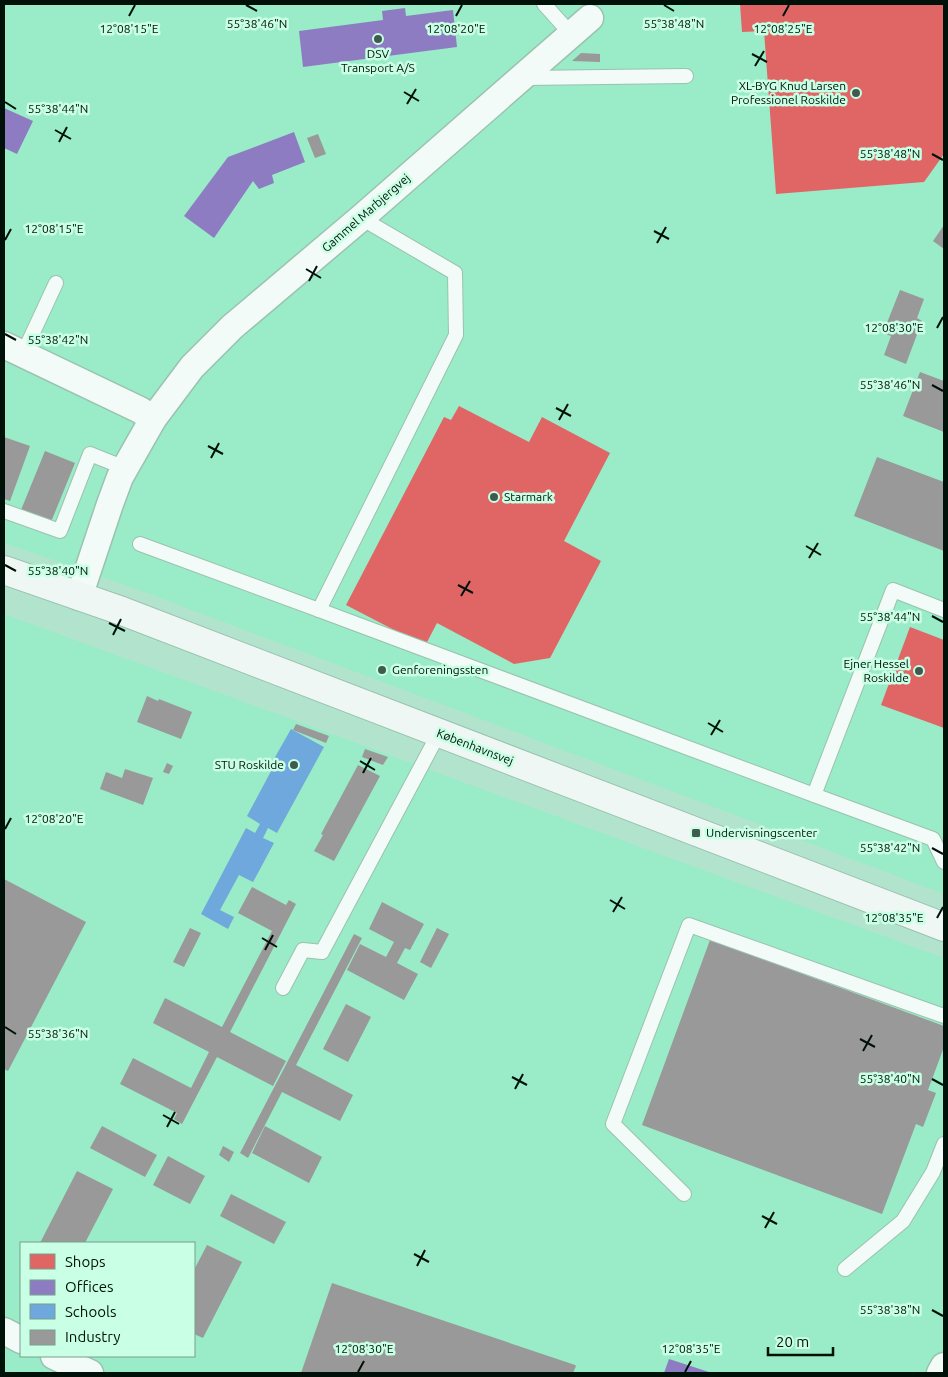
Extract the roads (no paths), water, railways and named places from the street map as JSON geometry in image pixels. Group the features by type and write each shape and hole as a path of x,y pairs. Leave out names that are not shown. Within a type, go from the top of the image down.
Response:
{"main road":[{"name":"Københavnsvej","path":"4,570 122,612 944,927"}],"street":[{"name":"Gammel Marbjergvej","path":"79,597 110,504 125,468 153,418 192,367 232,327 361,218 580,26"},
{"path":"13,350 140,410 153,418"},
{"path":"4,1331 20,1339"},
{"path":"56,1357 90,1373"},
{"path":"940,1373 944,1366"}],"lane":[{"path":"544,4 580,26"},
{"path":"520,78 686,76"},
{"path":"319,610 456,335 454,273 361,218"},
{"path":"13,350 56,283"},
{"path":"4,511 60,531 90,454 125,468"},
{"path":"140,544 933,839 944,862"},
{"path":"814,795 893,590 944,610"},
{"path":"283,988 303,950 322,952 439,733"},
{"path":"684,1194 612,1124 689,925 944,1016"},
{"path":"845,1270 903,1221 933,1172 944,1144"}],"place":[{"name":"DSV Transport A/S","path":"378,39"},
{"name":"XL-BYG Knud Larsen Professionel Roskilde","path":"856,93"},
{"name":"Starmark","path":"494,497"},
{"name":"Genforeningssten","path":"382,670"},
{"name":"Ejner Hessel Roskilde","path":"919,671"},
{"name":"STU Roskilde","path":"294,765"},
{"name":"Undervisningscenter","path":"696,833"}]}
